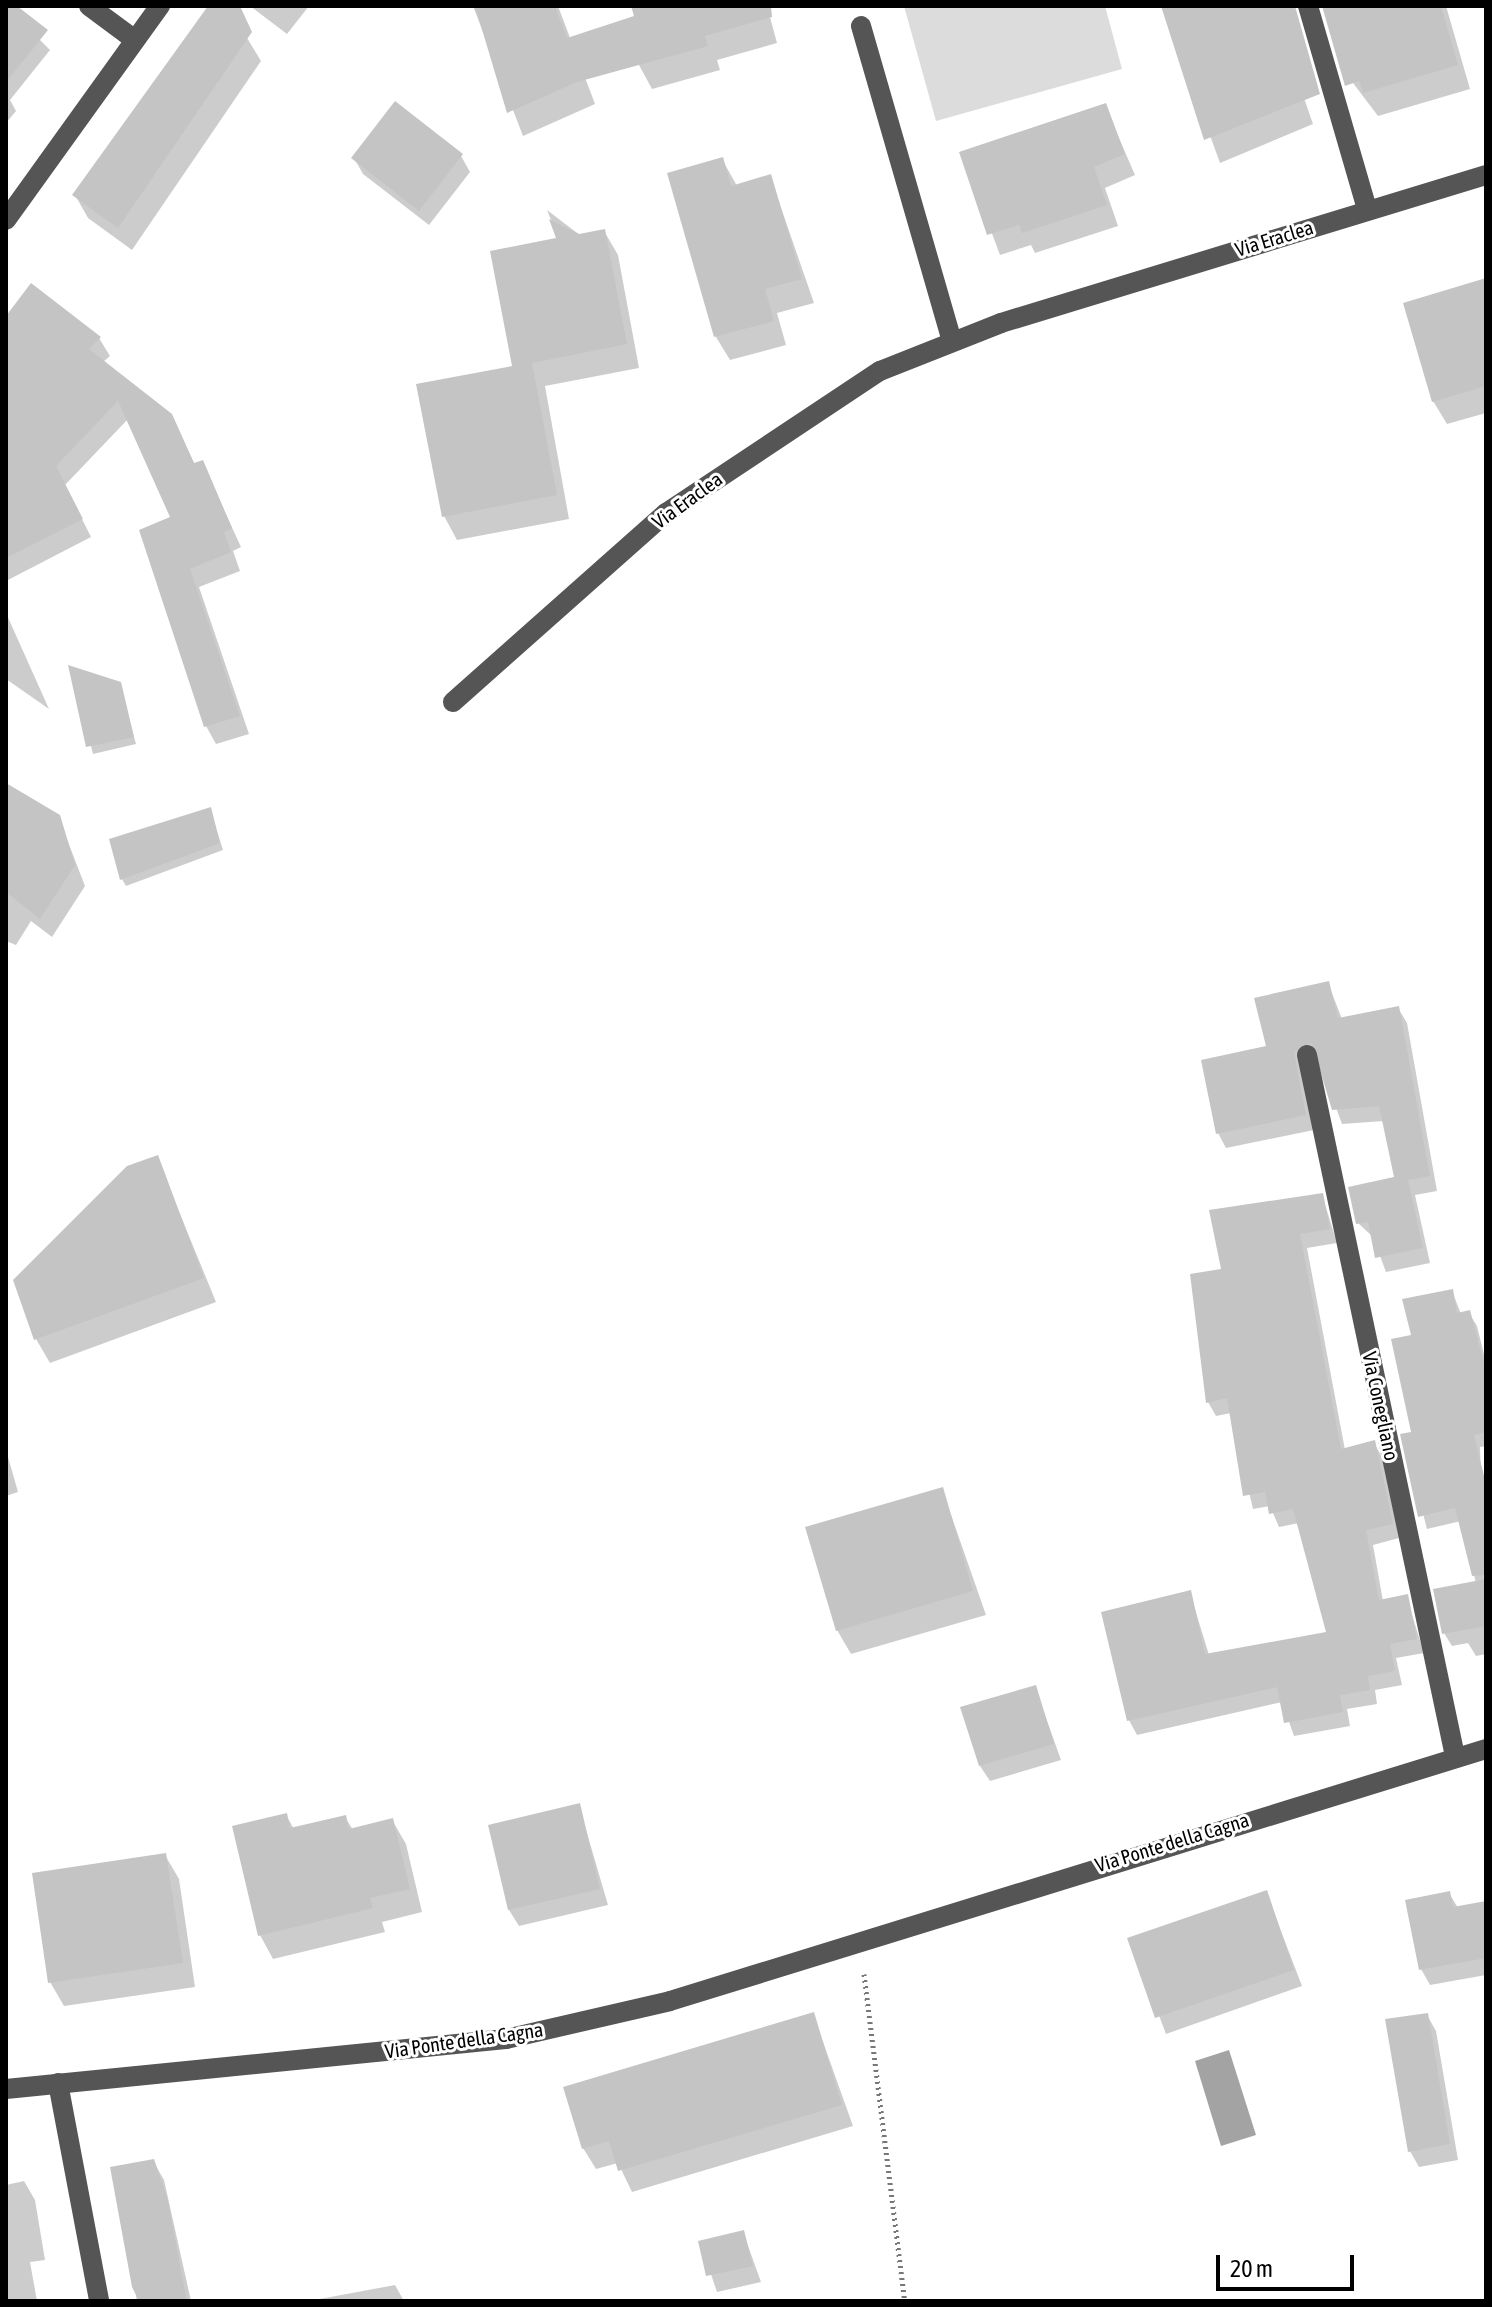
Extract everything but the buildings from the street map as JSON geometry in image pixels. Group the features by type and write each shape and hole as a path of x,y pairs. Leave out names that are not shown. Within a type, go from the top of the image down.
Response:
{"street":[{"path":"89,6 135,40"},
{"path":"6,220 160,6"},
{"path":"1308,6 1367,209"},
{"path":"861,26 952,341"},
{"name":"Via Eraclea","path":"453,702 666,513 880,371 952,341 1367,209 1486,175"},
{"name":"Via Conegliano","path":"1307,1055 1455,1756"},
{"name":"Via Ponte della Cagna","path":"6,2089 506,2039 670,2001 1455,1756 1486,1749"},
{"path":"58,2083 99,2301"}],"path":[{"path":"860,1942 905,2301"}],"shaded area":[{"path":"904,6 1105,6 1122,69 936,121"},
{"path":"1229,2050 1256,2135 1221,2146 1195,2061"}]}
